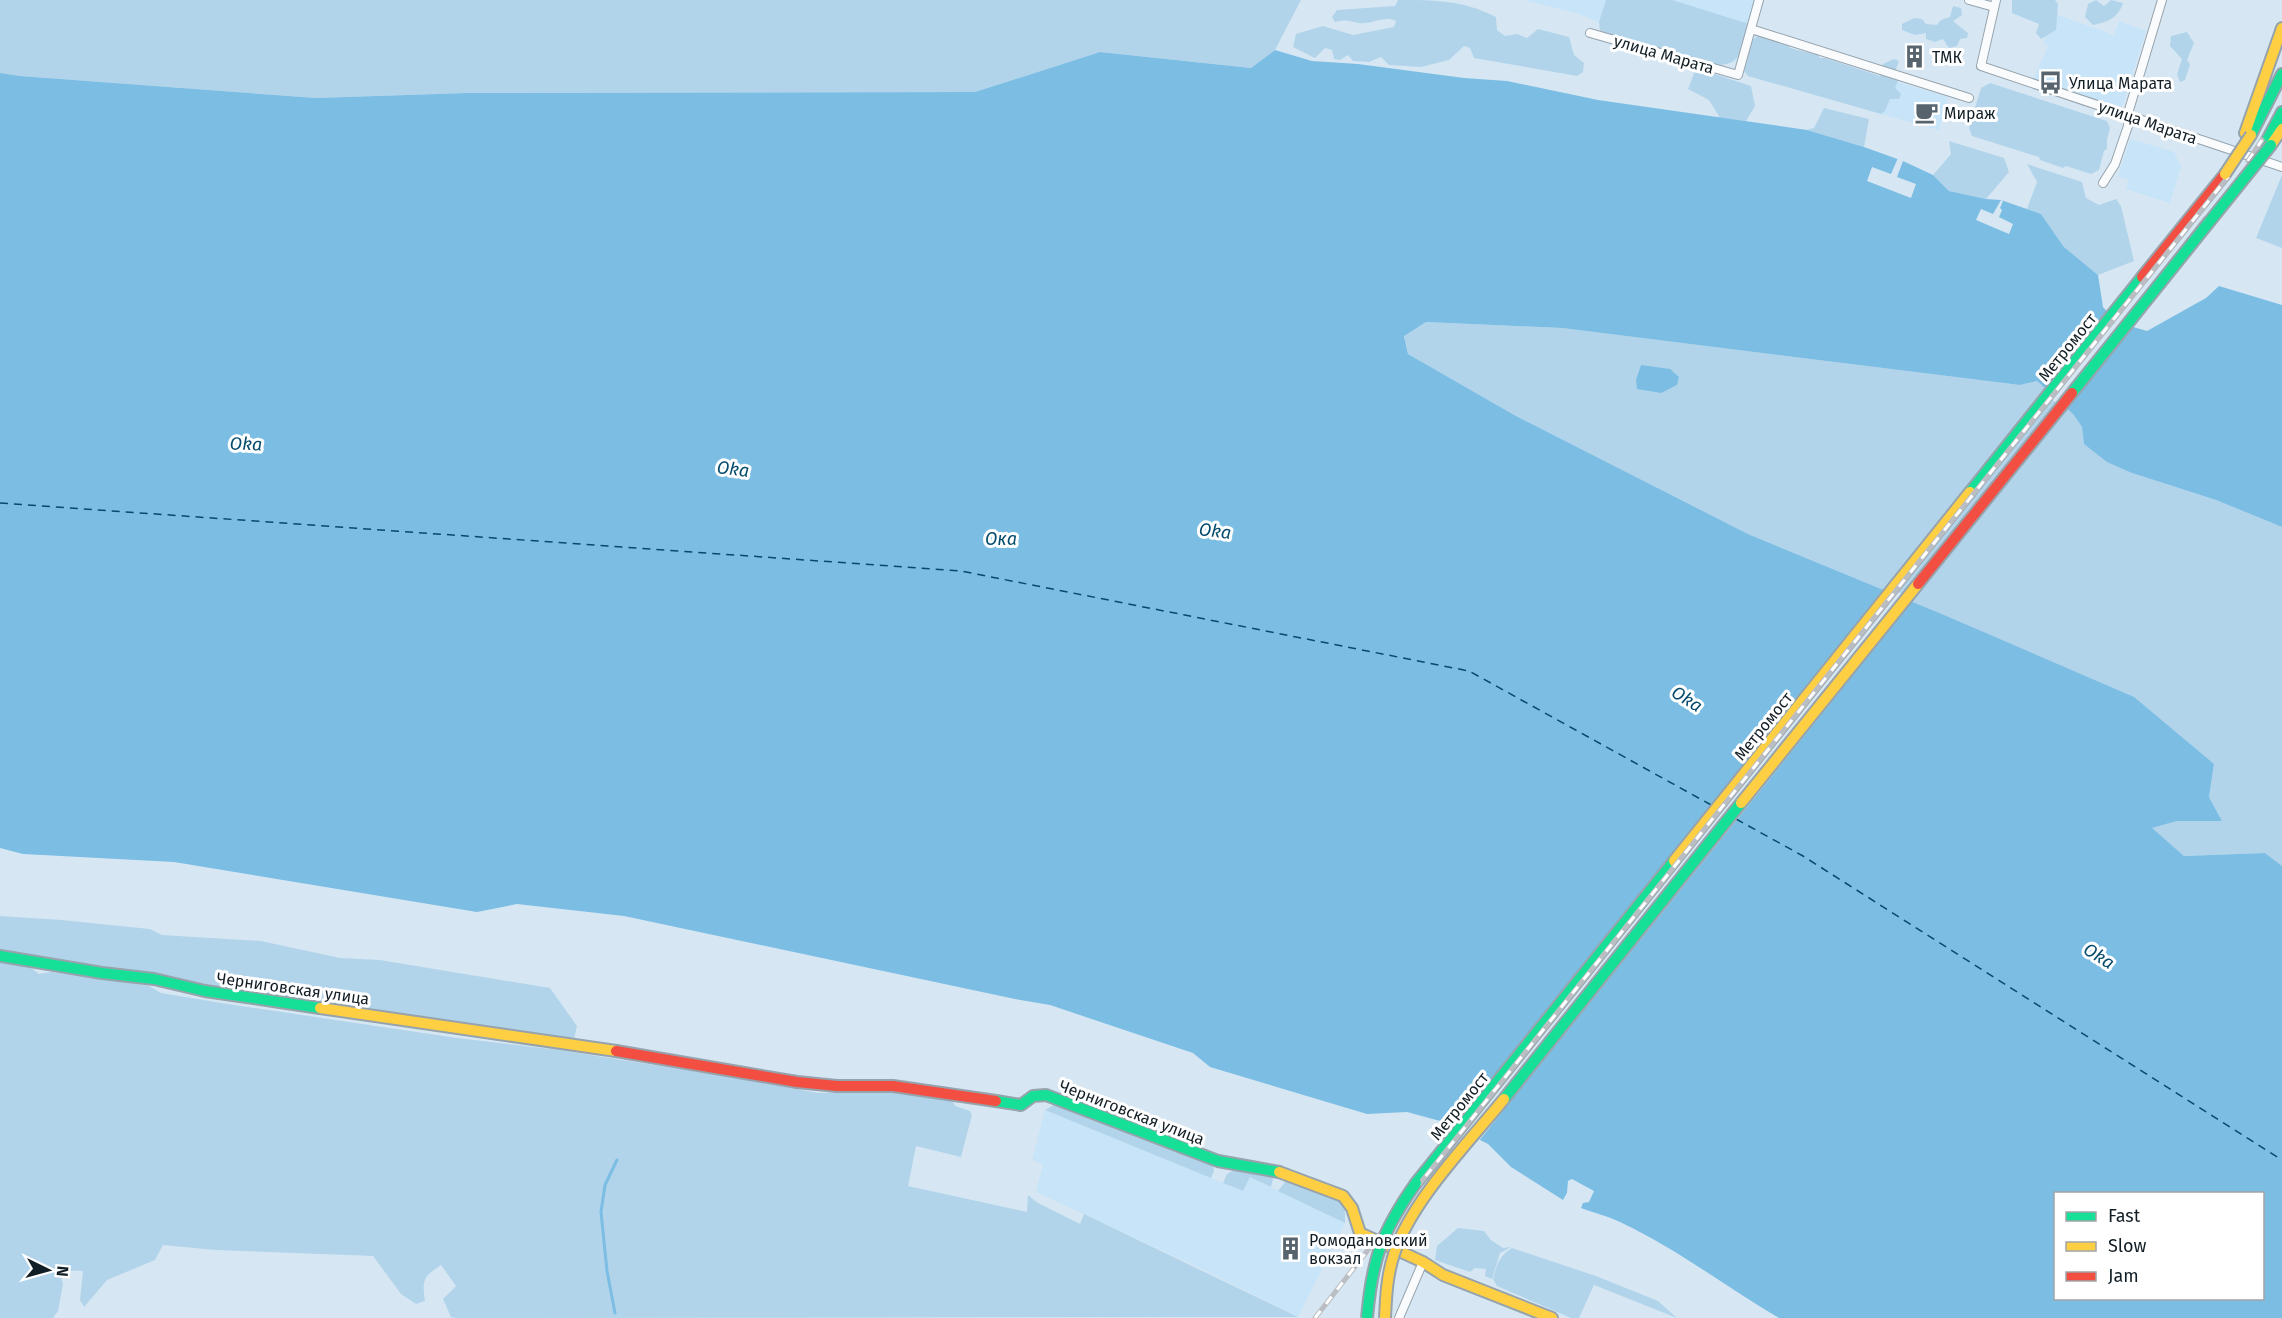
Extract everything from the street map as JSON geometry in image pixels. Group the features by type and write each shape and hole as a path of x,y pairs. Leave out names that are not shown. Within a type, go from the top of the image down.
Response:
{"main road":[{"path":"2248,134 2282,28"},
{"path":"2248,134 2282,74"},
{"path":"2269,144 2282,112"},
{"path":"2269,144 2282,129"},
{"name":"Метромост","path":"1367,1318 1369,1282 1377,1246 1392,1215 2225,174 2248,134"},
{"name":"Метромост","path":"1385,1318 1386,1289 1392,1256 1406,1225 1427,1194 2269,144"},
{"name":"Черниговская улица","path":"0,956 154,979 205,991 582,1046 765,1077 837,1086 893,1086 1021,1105 1033,1096 1046,1095 1218,1161 1288,1174 1343,1196 1352,1208 1360,1233 1423,1262"},
{"path":"1423,1262 1443,1275 1552,1318"}],"street":[{"path":"1760,0 1752,29 1969,98"},
{"path":"1969,0 1995,4"},
{"path":"2103,183 2115,164 2128,126 2128,116 2162,0"},
{"name":"улица Марата","path":"1995,4 1981,66 2282,167"},
{"name":"улица Марата","path":"1590,33 1738,75 1752,29"},
{"path":"1399,1318 1423,1262"}],"shaded area":[{"path":"0,0 1301,0 1275,50 1251,68 1100,52 975,92 467,93 316,98 0,73"},
{"path":"1398,0 1437,1 1460,4 1484,11 1496,17 1497,30 1505,36 1517,34 1527,38 1538,29 1569,37 1574,55 1584,63 1583,72 1577,76 1474,58 1470,48 1464,46 1449,60 1421,67 1389,65 1381,57 1369,62 1353,61 1348,55 1340,60 1334,59 1332,50 1325,48 1315,58 1293,47 1296,34 1323,26 1353,35 1394,27 1396,21 1391,19 1359,23 1345,20 1335,22 1332,17 1337,10 1395,6"},
{"path":"1524,0 1756,0 1740,55 1735,62 1720,65 1604,33 1600,30 1599,22 1579,14"},
{"path":"1606,0 1672,0 1749,24 1744,45 1734,61 1720,65 1604,33 1600,30 1599,22"},
{"path":"2012,0 2055,0 2058,4 2056,30 2041,39 2036,33 2039,24 2012,13"},
{"path":"2096,0 2104,6 2111,0 2123,3 2112,18 2093,25 2085,17 2088,4"},
{"path":"1953,6 1961,8 1962,15 1953,21 1968,33 1967,38 1960,39 1957,46 1949,48 1943,39 1935,42 1926,39 1926,33 1915,35 1902,30 1902,24 1914,18 1922,19 1926,24 1937,25 1941,20 1950,17"},
{"path":"2055,14 2114,35 2119,21 2146,31 2122,107 2118,109 2033,80 2048,46 2043,42"},
{"path":"2187,32 2194,43 2187,60 2190,64 2185,80 2180,82 2177,74 2182,59 2170,46 2171,36"},
{"path":"1758,36 1880,76 1883,64 1894,59 1899,61 1895,72 1898,81 1895,88 1901,94 1899,99 1890,99 1885,111 1881,114 1748,76 1744,71 1753,39"},
{"path":"1696,68 1751,86 1755,106 1746,121 1720,118 1709,100 1688,89"},
{"path":"1891,80 1948,97 1939,130 1881,114"},
{"path":"1990,83 2107,121 2110,128 2107,149 2104,151 2099,170 2091,174 2066,166 2063,168 2040,160 2039,157 1972,136 1969,128 1981,88"},
{"path":"1824,108 1869,119 1864,147 1807,130 1814,128"},
{"path":"2130,139 2174,152 2181,166 2170,203 2126,189 2129,180 2118,177"},
{"path":"1949,141 2004,158 2009,172 1986,199 1949,191 1933,175 1951,154"},
{"path":"2027,164 2082,182 2086,198 2099,205 2116,199 2121,206 2134,261 2098,275 2064,247 2041,214 2027,209 2037,182"},
{"path":"2282,175 2282,248 2256,238"},
{"path":"1426,322 1562,328 2020,385 2037,381 2073,414 2082,427 2084,444 2132,473 2216,500 2282,527 2282,866 2265,853 2184,856 2151,828 2177,821 2222,821 2209,797 2214,764 1937,612 1748,534 1516,416 1408,354 1404,335"},
{"path":"0,916 150,929 162,935 261,941 340,958 380,960 550,988 577,1026 574,1039 214,989 0,952"},
{"path":"0,962 30,967 39,974 51,972 107,979 149,986 161,993 228,1004 457,1038 559,1050 818,1093 899,1092 952,1099 955,1106 970,1111 972,1115 961,1157 916,1146 908,1186 1027,1212 1028,1195 1038,1203 1080,1224 1084,1214 1298,1317 456,1318 451,1317 443,1299 456,1286 441,1265 425,1280 425,1301 416,1304 401,1294 373,1256 215,1250 163,1245 155,1260 107,1280 84,1307 80,1300 83,1271 59,1270 63,1284 58,1311 53,1318 0,1318"},
{"path":"1054,1105 1209,1162 1213,1165 1214,1171 1211,1178 1045,1110"},
{"path":"1045,1110 1243,1191 1250,1177 1345,1223 1298,1317 1206,1271 1036,1192 1043,1164 1032,1160"},
{"path":"1234,1170 1269,1174 1273,1179 1271,1187 1250,1177 1243,1191 1223,1183 1227,1174"},
{"path":"1295,1180 1341,1200 1345,1208 1345,1223 1278,1191 1285,1182"},
{"path":"1458,1228 1484,1231 1491,1240 1503,1248 1511,1247 1500,1253 1492,1279 1485,1276 1486,1269 1475,1268 1470,1272 1435,1260 1437,1246"},
{"path":"1512,1248 1596,1276 1658,1301 1677,1318 1594,1285 1579,1318 1571,1318 1497,1286 1493,1279 1497,1265 1501,1257"}],"water":[{"name":"Ока","path":"1275,50 1312,61 1507,81 1598,100 1807,130 1903,161 1933,175 1949,191 2001,200 2041,214 2064,247 2098,275 2103,307 2116,322 2147,331 2206,298 2219,286 2282,305 2282,527 2216,500 2132,473 2107,462 2084,444 2082,427 2073,414 2037,381 2020,385 1562,328 1426,322 1404,336 1408,354 1516,416 1748,534 2134,697 2214,764 2209,797 2222,821 2177,821 2152,828 2184,856 2265,853 2282,866 2282,1318 1779,1318 1641,1232 1581,1208 1583,1203 1589,1202 1594,1191 1572,1179 1568,1181 1567,1193 1563,1200 1511,1167 1488,1144 1444,1122 1407,1112 1367,1114 1210,1067 1193,1053 1050,1005 624,916 517,904 477,912 174,862 23,854 0,848 0,73 316,98 467,93 975,92 1100,52 1251,68"},
{"path":"1641,365 1670,369 1679,377 1677,385 1661,393 1637,389 1636,380"}],"pier":[{"path":"1898,158 1903,161 1897,177 1916,184 1911,198 1867,181 1872,167 1891,174"},
{"path":"2001,200 2003,201 2000,208 2002,210 1999,217 2013,224 2009,234 1976,220 1981,209 1993,214"},
{"path":"2109,308 2118,319 2135,325 2065,411 2043,391"},
{"path":"1886,587 1914,599 1478,1142 1452,1130"}],"waterway":[{"path":"615,1313 607,1271 601,1212 605,1185 617,1160"}],"ferry route":[{"path":"0,503 961,571 1469,671 1713,806"},
{"path":"1736,819 1803,856 2282,1160"}],"railway":[{"path":"1315,1318 1417,1187 2231,173 2253,137"},
{"path":"2248,161 2262,140"},
{"path":"1605,968 1999,483 2205,219"}],"traffic: fast":[{"path":"2251,135 2282,74"},
{"path":"2266,142 2282,112"},
{"path":"2072,393 2271,145"},
{"path":"1970,492 2142,277"},
{"path":"1504,1099 1741,803"},
{"path":"1416,1183 1674,861"},
{"path":"0,956 154,979 205,991 320,1008"},
{"path":"996,1101 1021,1105 1033,1096 1046,1095 1218,1161 1279,1172"},
{"path":"1367,1318 1372,1279 1381,1246 1395,1216 1416,1183"}],"traffic: slow":[{"path":"2245,133 2282,28"},
{"path":"2271,145 2282,129"},
{"path":"2225,174 2251,135"},
{"path":"1674,861 1970,492"},
{"path":"1741,803 1918,584"},
{"path":"320,1008 616,1051"},
{"path":"1385,1318 1386,1294 1394,1254 1413,1213 1442,1173 1504,1099"},
{"path":"1279,1172 1343,1196 1352,1208 1360,1233 1423,1262 1443,1275 1552,1318"}],"traffic: jam":[{"path":"2142,277 2225,174"},
{"path":"1918,584 2072,393"},
{"path":"616,1051 797,1082 837,1086 893,1086 996,1101"}],"place":[{"name":"ТМК","path":"1914,57"},
{"name":"Улица Марата","path":"2051,83"},
{"name":"Мираж","path":"1926,113"},
{"name":"Ромодановский вокзал","path":"1291,1249"}],"water label":[{"name":"Oka","path":"246,444"},
{"name":"Oka","path":"733,469"},
{"name":"Oka","path":"1215,531"},
{"name":"Oka","path":"1687,699"},
{"name":"Oka","path":"2099,956"}]}
